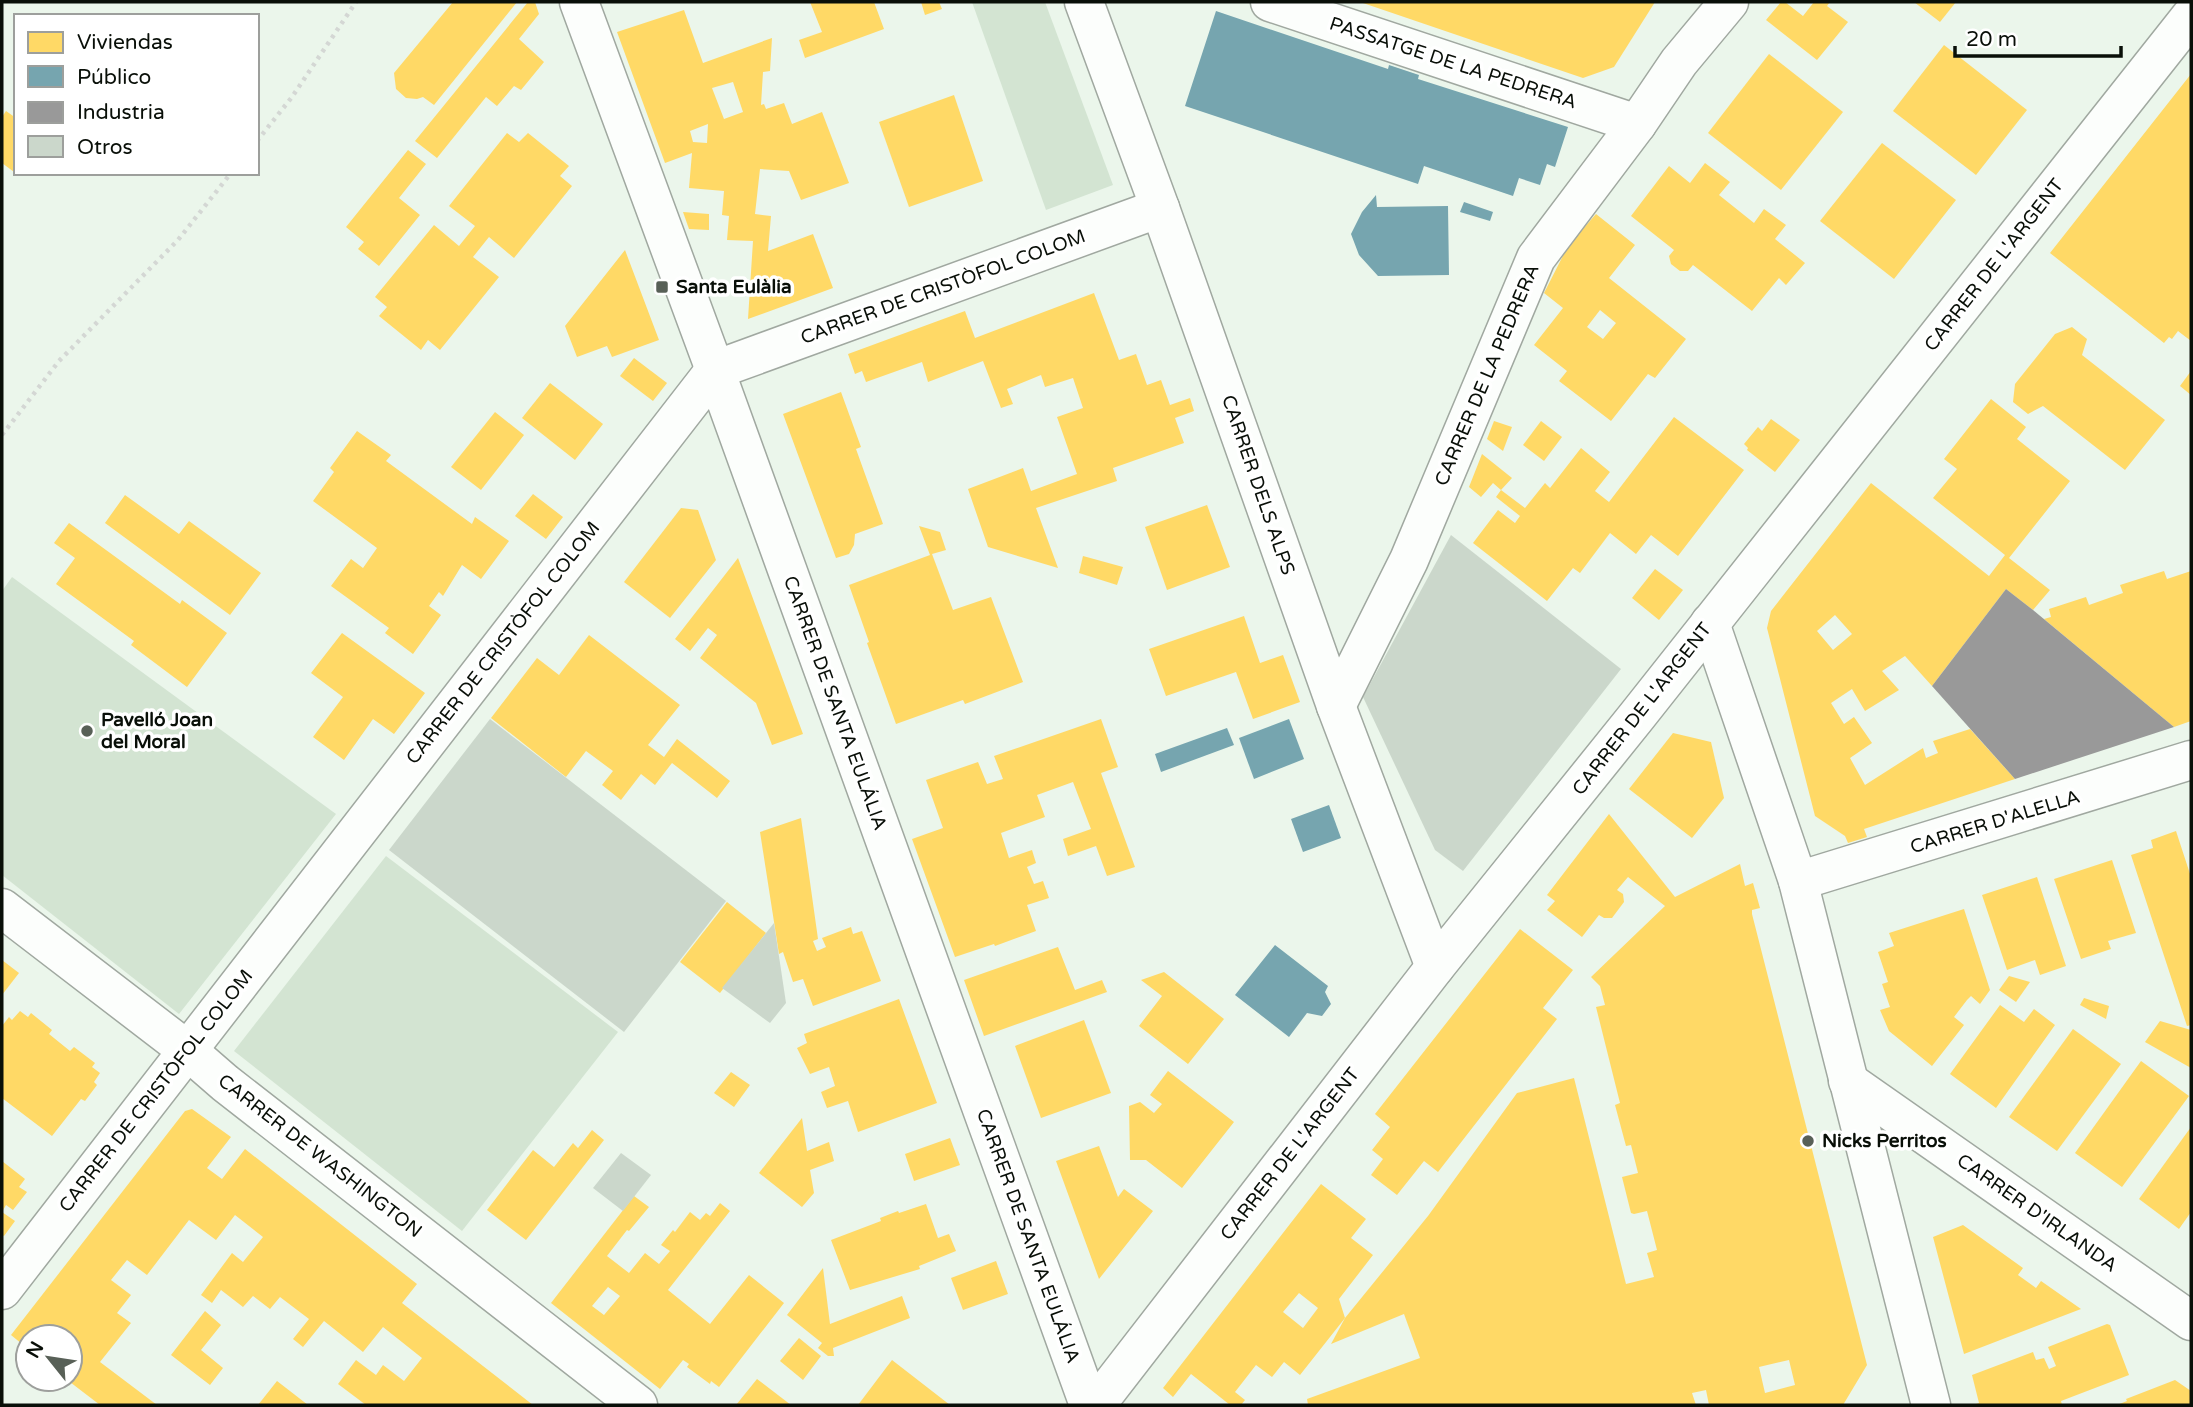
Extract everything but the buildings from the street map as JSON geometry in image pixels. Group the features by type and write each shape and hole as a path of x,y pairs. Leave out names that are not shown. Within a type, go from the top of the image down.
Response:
{"street":[{"name":"CARRER DE SANTA EULÁLIA","path":"579,2 1089,1405"},
{"name":"CARRER DELS ALPS","path":"1084,2 1160,208 1336,706 1435,967"},
{"name":"PASSATGE DE LA PEDRERA","path":"1270,2 1637,124"},
{"name":"CARRER DE LA PEDRERA","path":"1336,706 1409,560 1536,258 1637,124 1679,62 1729,2"},
{"name":"CARRER DE L'ARGENT","path":"1096,1405 1435,967 2191,16"},
{"name":"CARRER DE CRISTÒFOL COLOM","path":"2,1290 715,370 1160,208"},
{"path":"1710,623 1798,881 1931,1405"},
{"name":"CARRER D'ALELLA","path":"1798,881 2191,760"},
{"name":"CARRER DE WASHINGTON","path":"2,908 638,1405"},
{"name":"CARRER D'IRLANDA","path":"1848,1081 2191,1321"}],"path":[{"path":"259,138 292,97 356,2"},
{"path":"2,435 59,361 178,240 230,175"}],"green space":[{"path":"972,2 1045,2 1113,185 1046,210"},
{"name":"Pavelló Joan del Moral","path":"12,577 336,814 179,1014 2,875 2,591"},
{"path":"386,856 618,1032 462,1231 234,1051"}],"place":[{"name":"Santa Eulàlia","path":"662,287"},
{"name":"Pavelló Joan del Moral","path":"87,731"},
{"name":"Nicks Perritos","path":"1808,1141"}]}
